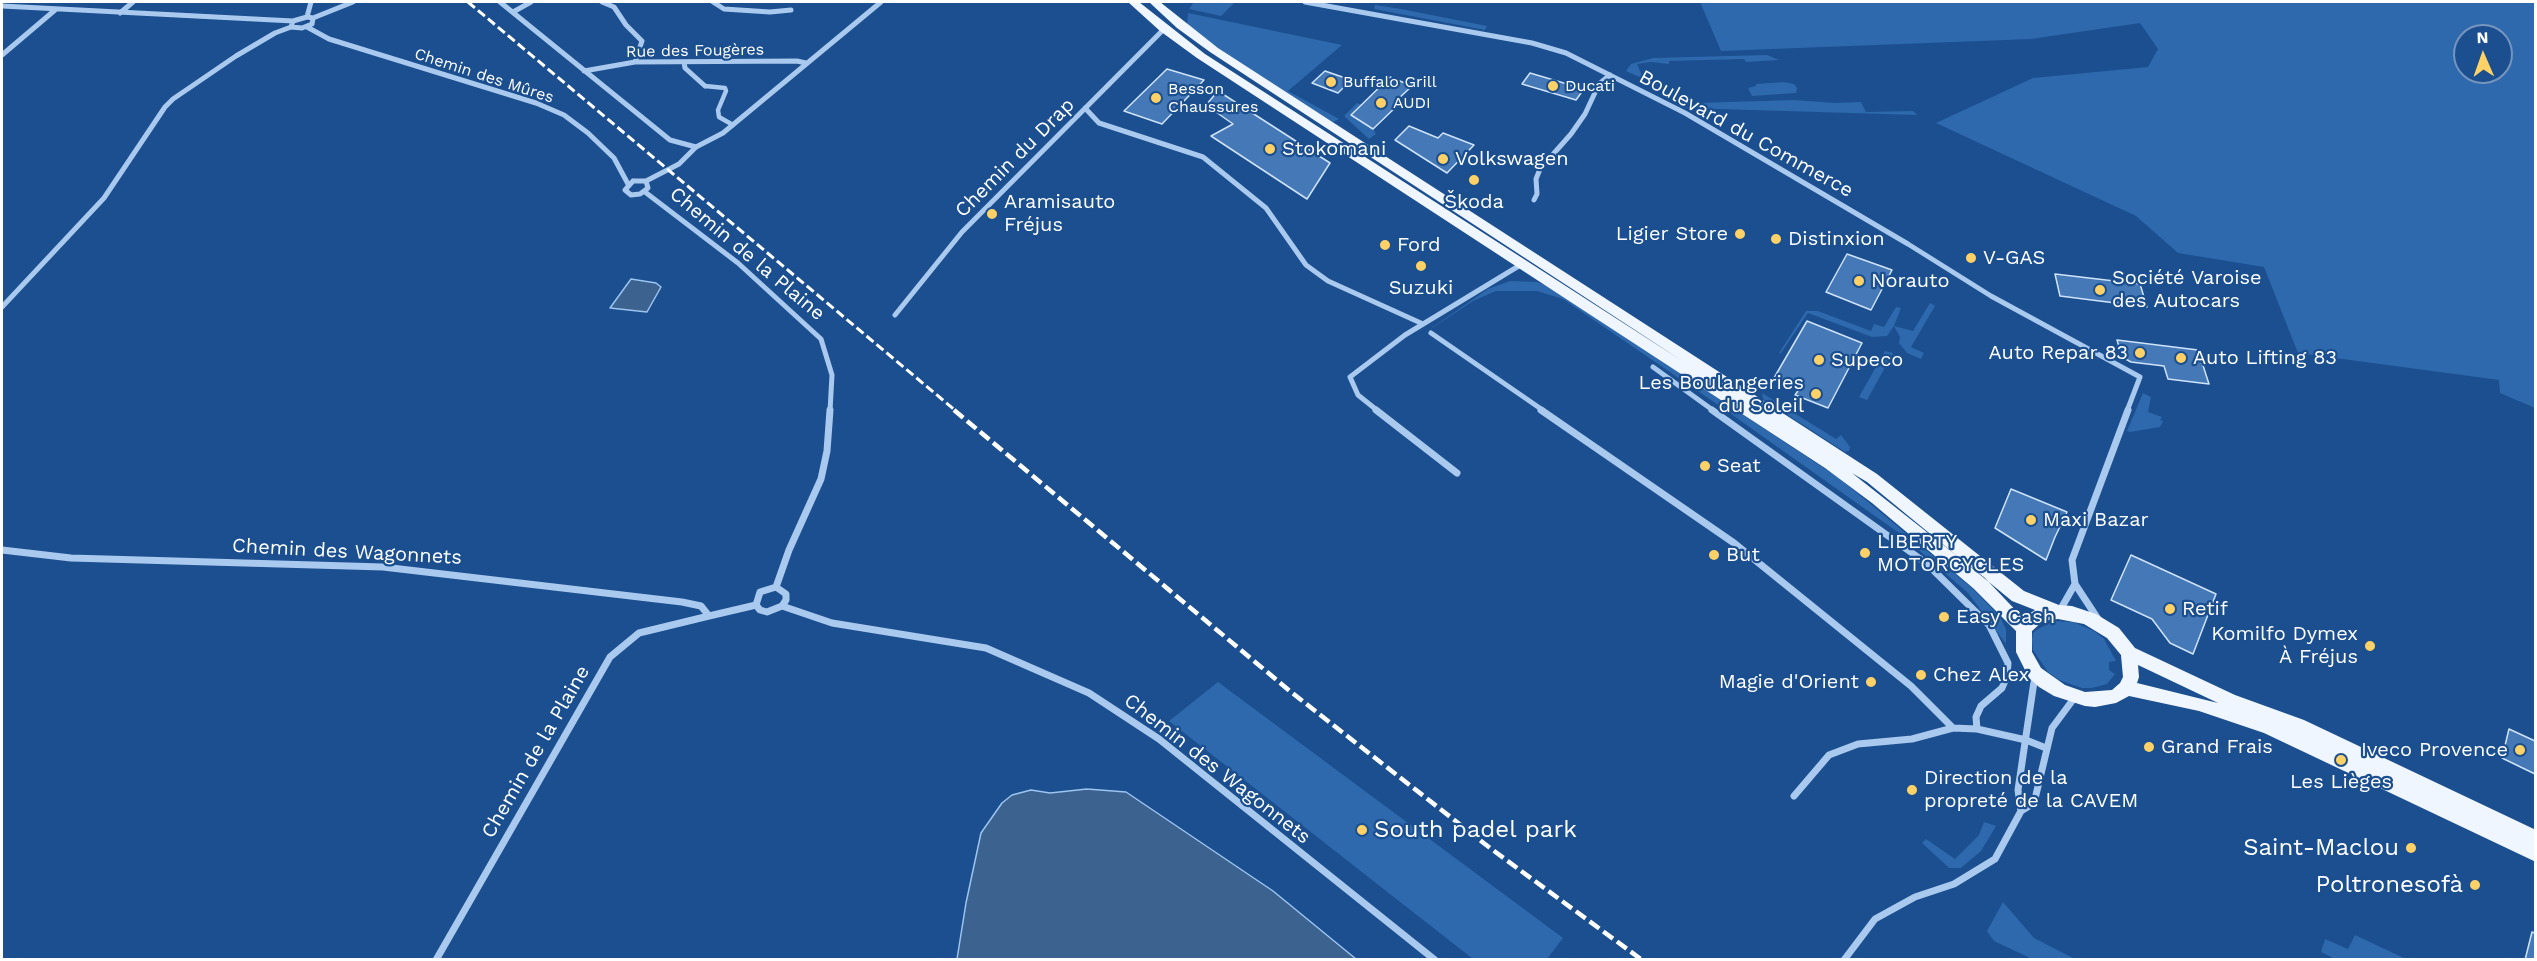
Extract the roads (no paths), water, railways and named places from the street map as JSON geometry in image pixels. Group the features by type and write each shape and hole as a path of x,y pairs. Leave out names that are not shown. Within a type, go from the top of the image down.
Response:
{"main road":[{"path":"1133,2 1164,29 1201,56 1830,464 1877,499 1971,576 2024,629"},
{"path":"1154,2 1181,26 1214,50 1872,478 2018,596 2058,612"},
{"path":"2129,653 2131,677 2127,688 2116,696 2096,700 2075,697 2045,682 2035,673 2024,652 2024,629 2031,620 2040,615 2058,612 2072,613 2100,624 2113,633 2129,653 2229,700 2298,725 2535,839"},
{"path":"2127,688 2199,704 2269,728 2391,783 2535,854"}],"street":[{"path":"120,13 133,2"},
{"path":"2,6 292,24 297,29 312,24 311,2"},
{"path":"2,308 104,198 165,107 173,99 274,33 352,2"},
{"path":"500,2 670,140 696,147"},
{"path":"513,12 531,2"},
{"path":"602,2 614,7 626,25 642,41 635,62"},
{"path":"713,2 724,9 770,12 790,10"},
{"path":"646,182 648,188 645,192 635,195 628,194 625,190 628,184 638,180 646,182 679,164 696,147 723,133 881,2"},
{"name":"Boulevard du Commerce","path":"1305,2 1555,48 1685,113 1908,244 1991,296 2140,377 2079,537 2072,560 2075,584"},
{"path":"2,55 55,10"},
{"name":"Chemin des Mûres","path":"307,27 329,39 536,103 564,115 588,132 614,158 628,184"},
{"name":"Chemin du Drap","path":"896,315 962,232 1164,29"},
{"name":"Rue des Fougères","path":"584,71 635,62 797,61 806,63"},
{"path":"684,62 685,68 705,86 725,87 726,91 718,110 719,117 733,125"},
{"path":"1534,200 1537,194 1536,179 1540,169 1571,134 1585,114 1599,84 1610,75"},
{"path":"1085,108 1099,123 1203,157 1266,208 1306,265 1354,294 1423,324"},
{"name":"Chemin de la Plaine","path":"645,192 738,263 821,339 828,357 832,375 827,451 823,470 776,587"},
{"path":"1457,473 1358,395 1350,377 1423,324 1523,264"},
{"path":"1431,333 1734,543 1911,686 1953,728"},
{"path":"1653,367 1926,562 1989,625 2008,663 2007,676 2002,688 1981,706 1976,717 1977,729"},
{"name":"Chemin des Wagonnets","path":"2,550 71,558 383,567 682,602 701,606 709,616"},
{"path":"2058,612 2075,584 2100,624"},
{"path":"776,587 786,594 782,606 767,612 760,610 756,605 756,599 760,592 776,587"},
{"path":"709,616 756,605"},
{"name":"Chemin des Wagonnets","path":"782,606 832,623 986,648 1089,693 1159,739 1435,960"},
{"name":"Chemin de la Plaine","path":"436,960 610,657 639,633 709,616"},
{"path":"2021,811 2018,790 2035,673"},
{"path":"1844,960 1875,919 1915,897 1954,884 1995,860 2021,811 2034,803 2052,728 2075,697"},
{"path":"1794,796 1829,755 1858,744 1912,739 1953,728 1977,729 2026,740 2046,748"}],"railway":[{"path":"468,2 956,411"},
{"path":"954,410 1291,692 1490,848 1642,960"}],"place":[{"name":"Buffalo Grill","path":"1331,82"},
{"name":"Ducati","path":"1553,86"},
{"name":"Besson Chaussures","path":"1156,98"},
{"name":"AUDI","path":"1381,103"},
{"name":"Stokomani","path":"1270,149"},
{"name":"Volkswagen","path":"1443,159"},
{"name":"Škoda","path":"1474,180"},
{"name":"Aramisauto Fréjus","path":"992,214"},
{"name":"Ligier Store","path":"1740,234"},
{"name":"Distinxion","path":"1776,239"},
{"name":"Ford","path":"1385,245"},
{"name":"V-GAS","path":"1971,258"},
{"name":"Suzuki","path":"1421,266"},
{"name":"Norauto","path":"1859,281"},
{"name":"Société Varoise des Autocars","path":"2100,290"},
{"name":"Auto Repar 83","path":"2140,353"},
{"name":"Auto Lifting 83","path":"2181,358"},
{"name":"Supeco","path":"1819,360"},
{"name":"Les Boulangeries du Soleil","path":"1816,394"},
{"name":"Seat","path":"1705,466"},
{"name":"Maxi Bazar","path":"2031,520"},
{"name":"LIBERTY MOTORCYCLES","path":"1865,553"},
{"name":"But","path":"1714,555"},
{"name":"Retif","path":"2170,609"},
{"name":"Easy Cash","path":"1944,617"},
{"name":"Komilfo Dymex À Fréjus","path":"2370,646"},
{"name":"Chez Alex","path":"1921,675"},
{"name":"Magie d'Orient","path":"1871,682"},
{"name":"Grand Frais","path":"2149,747"},
{"name":"Iveco Provence","path":"2520,750"},
{"name":"Les Lièges","path":"2341,760"},
{"name":"Direction de la propreté de la CAVEM","path":"1912,790"},
{"name":"South padel park","path":"1362,830"},
{"name":"Saint-Maclou","path":"2411,848"},
{"name":"Poltronesofà","path":"2475,885"}]}
